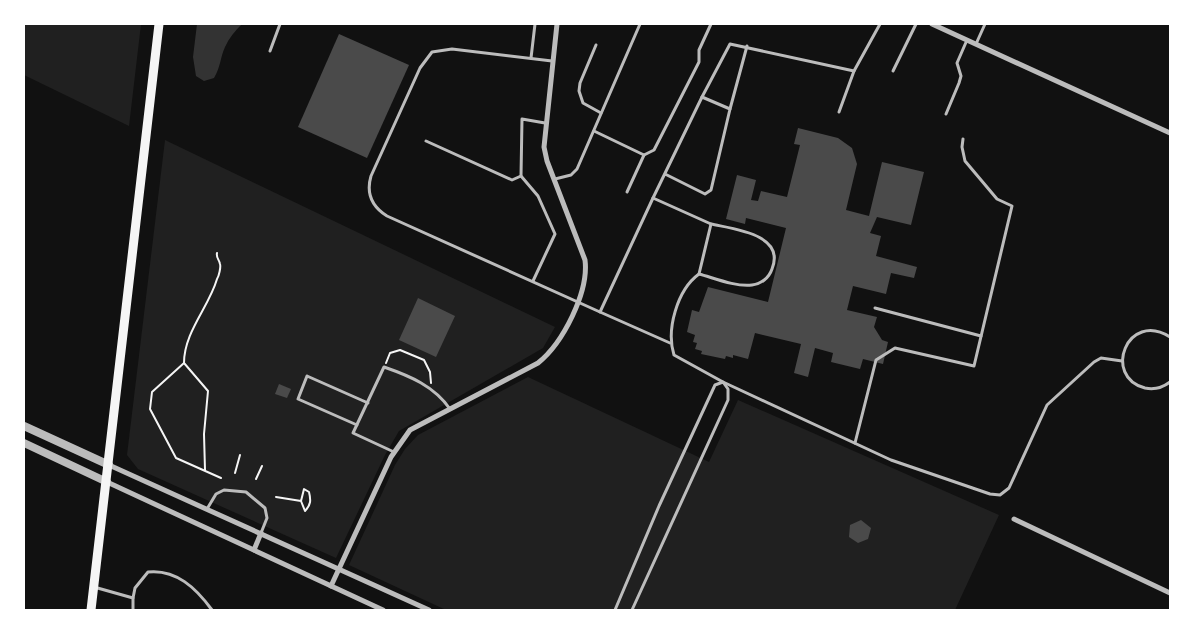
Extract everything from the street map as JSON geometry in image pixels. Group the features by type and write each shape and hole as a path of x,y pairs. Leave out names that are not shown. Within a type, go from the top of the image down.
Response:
{"main road":[{"path":"91,610 108,482 160,24"}],"street":[{"path":"331,586 394,452 410,430 538,363 547,356 562,338 577,301 586,272 585,260 554,180 544,147 545,123 557,24"},
{"path":"932,24 1170,133"},
{"path":"24,426 429,610"},
{"path":"24,443 383,610"},
{"path":"1014,519 1170,594"},
{"path":"254,550 261,533"}],"lane":[{"path":"270,51 280,24"},
{"path":"531,58 536,24"},
{"path":"554,180 572,175 577,169 640,24"},
{"path":"628,192 644,155 654,150 699,62 699,50 711,24"},
{"path":"839,112 854,71 880,24"},
{"path":"893,71 916,24"},
{"path":"976,44 985,24"},
{"path":"946,114 960,83 960,71 957,63 967,40"},
{"path":"600,312 653,198 730,44 747,46 854,71"},
{"path":"596,45 579,91 583,103 602,113"},
{"path":"665,174 705,194 711,190 747,46"},
{"path":"552,61 452,49 440,49 425,58 368,185 372,203 387,216 670,343"},
{"path":"702,97 730,110"},
{"path":"533,281 555,234 538,196 520,176 522,119 545,123"},
{"path":"594,131 644,155"},
{"path":"856,443 876,360 895,348 974,366 1012,206 997,199 965,161 962,147 963,139"},
{"path":"426,141 512,180 520,176"},
{"path":"653,198 711,224 761,237 772,249 774,265 766,279 751,285 699,274"},
{"path":"711,224 699,274 690,280 683,290 672,327 670,343 674,355 723,382 891,460 990,494 1000,495 1009,488 1047,405 1094,362 1101,358 1122,361"},
{"path":"875,308 981,336"},
{"path":"1170,337 1153,330 1134,336 1123,352 1122,361 1128,377 1140,387 1157,389 1170,382"},
{"path":"394,452 353,433 384,366 408,376 440,395 450,409"},
{"path":"357,425 298,399 308,376 368,404"},
{"path":"614,610 659,506 715,385 723,382"},
{"path":"632,610 728,400 728,389 723,382"},
{"path":"207,509 216,494 224,490 246,492 265,508 267,518 261,533"},
{"path":"133,610 132,598 135,588 148,572 162,571 178,577 200,594 212,610"},
{"path":"94,587 132,598"}],"path":[{"path":"204,470 204,434 208,391 184,363 184,354 196,322 217,280 220,264 217,253"},
{"path":"384,366 390,353 400,350 424,360 430,372 432,390"},
{"path":"184,363 152,392 150,409 176,458 221,478"},
{"path":"235,473 240,455"},
{"path":"256,479 262,466"},
{"path":"304,488 309,492 311,500 309,507 305,511 301,500 304,488"},
{"path":"276,497 301,500"}],"shaded area":[{"path":"24,24 141,24 129,126 24,75"},
{"path":"197,24 242,24 232,35 223,51 214,78 204,81 196,76 193,57"},
{"path":"165,140 555,327 543,348 399,431 385,455 336,558 138,469 127,455"},
{"path":"528,377 709,462 738,400 999,515 955,610 446,610 349,565 395,465 405,449 418,435"}],"building":[{"path":"339,34 409,65 367,158 298,127"},
{"path":"798,128 838,138 852,148 857,164 846,210 869,216 882,162 924,172 911,225 877,217 870,233 881,236 876,256 917,267 914,278 891,273 886,294 853,286 847,310 877,317 874,327 882,340 888,342 883,364 863,359 860,369 831,362 833,353 815,348 808,377 794,373 801,344 755,333 748,359 733,355 733,358 726,356 725,359 701,354 702,351 695,349 697,343 693,342 695,335 687,332 692,310 699,312 708,287 768,302 786,228 746,218 745,224 726,219 737,175 756,180 751,200 758,201 761,191 787,197 800,145 794,144"},
{"path":"418,298 455,316 436,357 399,340"},
{"path":"279,384 291,389 287,398 275,394"},
{"path":"861,520 871,528 868,539 858,543 849,537 850,525"}]}
